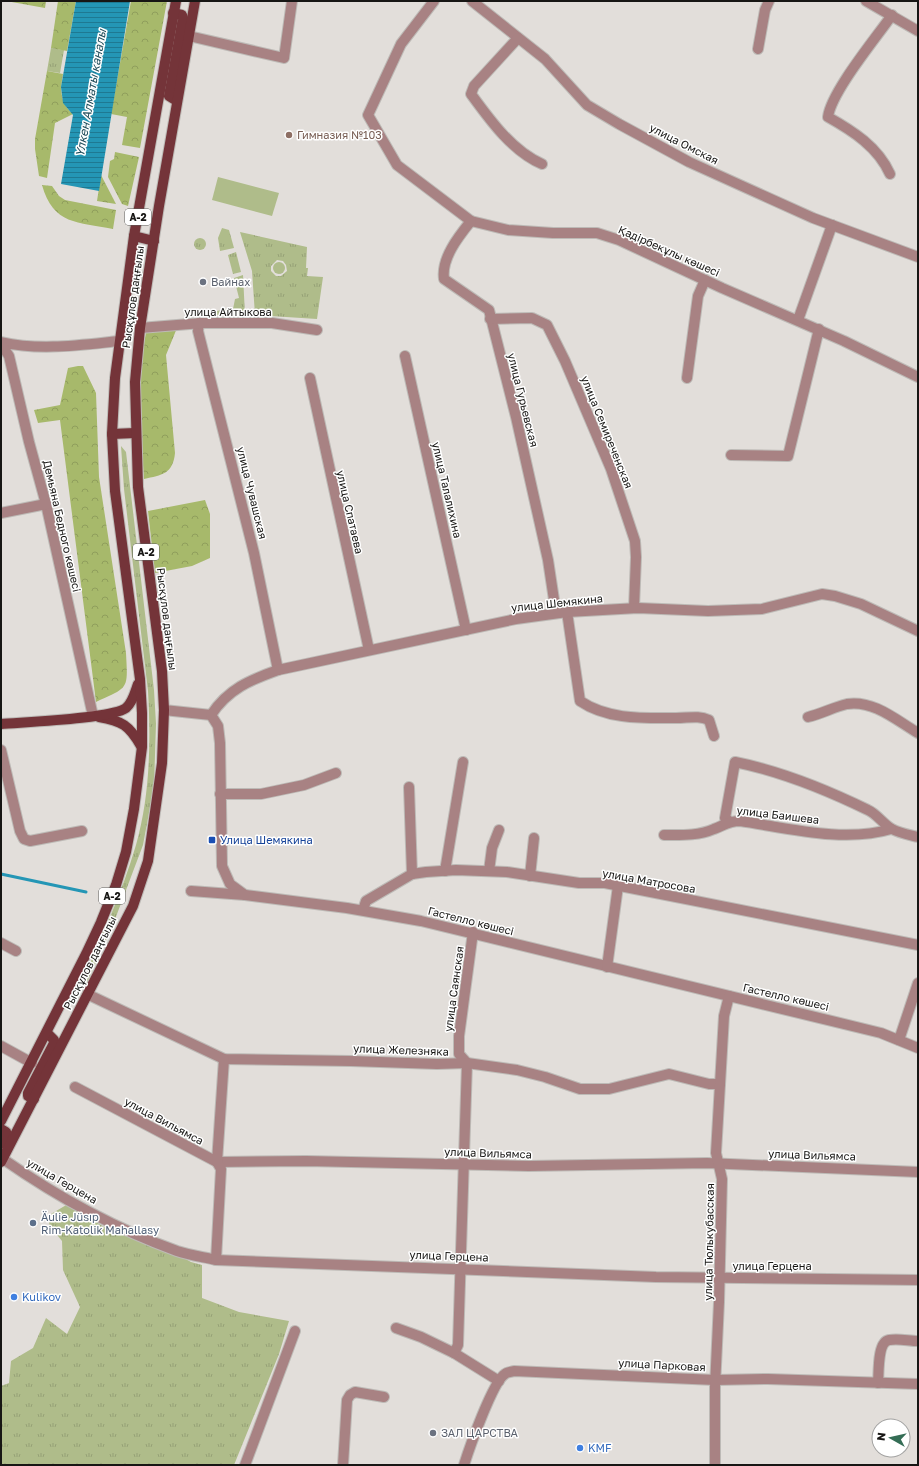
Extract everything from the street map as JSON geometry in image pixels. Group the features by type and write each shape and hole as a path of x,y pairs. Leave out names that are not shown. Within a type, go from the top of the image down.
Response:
{"main road":[{"name":"Рысқұлов даңғылы","path":"1,1121 32,1063 86,954 116,885 126,852 142,747 142,713 140,679 120,531 112,434 115,378 134,236 176,1"},
{"name":"Рысқұлов даңғылы","path":"2,1161 89,995 133,906 148,861 162,763 164,710 162,671 140,508 135,433 135,382 140,328 195,1"},
{"path":"174,13 182,15 184,18 169,96 177,101"},
{"path":"134,236 154,241"},
{"path":"112,434 135,433"},
{"path":"1,724 93,716 124,709 132,702 140,679"},
{"path":"93,716 117,721 126,726 134,732 142,747"},
{"path":"34,1099 28,1096 28,1093 54,1043 54,1040 47,1033"},
{"path":"1,1128 6,1132 1,1144"}],"street":[{"path":"189,36 284,58 292,1"},
{"name":"Қадірбекұлы көшесі","path":"434,1 401,44 368,115 397,165 471,221 508,230 553,233 583,230 620,240 705,280 819,329 918,377"},
{"name":"улица Омская","path":"472,1 545,59 587,105 619,124 689,162 832,225 918,256"},
{"path":"758,49 765,10 769,1"},
{"path":"866,1 918,31"},
{"path":"890,174 885,162 857,133 828,117 829,108 892,15"},
{"path":"518,38 474,86 471,94 490,120 512,143 535,161 542,164"},
{"name":"улица Гурьевская","path":"471,221 448,255 443,273 444,278 489,310 490,319 520,432 580,700 590,707 616,715 646,718 701,716 709,720 714,736"},
{"path":"798,320 832,225"},
{"path":"687,378 698,296 705,280"},
{"name":"улица Семиреченская","path":"490,319 532,318 547,325 562,355 611,469 635,541 636,557 634,608"},
{"name":"улица Айтыкова","path":"140,328 199,323 272,323 317,330"},
{"name":"улица Чувашская","path":"199,323 198,331 254,553 278,670"},
{"path":"731,455 788,456 819,329"},
{"path":"1,343 44,347 119,340"},
{"name":"Демьяна Бедного көшесі","path":"1,343 9,356 29,442 46,504 93,716"},
{"name":"улица Талалихина","path":"405,356 466,630"},
{"name":"улица Спатаева","path":"310,378 369,650"},
{"path":"1,513 46,504"},
{"name":"улица Шемякина","path":"211,715 220,702 235,689 254,679 278,670 516,619 561,613 634,608 708,611 762,610 822,594 835,596 861,604 918,631"},
{"path":"808,717 845,705 858,703 874,706 918,733"},
{"path":"164,710 211,715 218,726 220,743 222,866 230,884 245,895"},
{"path":"1,750 20,831 24,839 30,841 82,831"},
{"path":"445,871 452,822 460,788 462,762"},
{"path":"729,821 725,818 736,762 775,772 868,810 878,816 891,829 918,837"},
{"path":"220,794 262,794 304,785 336,772"},
{"path":"409,787 412,874"},
{"name":"улица Баишева","path":"664,835 691,836 714,829 729,821 740,821 827,833 873,834 891,829"},
{"path":"489,871 492,848 499,830"},
{"path":"530,876 534,838"},
{"name":"улица Матросова","path":"363,910 366,901 412,874 445,871 489,871 579,883 618,886 918,945"},
{"path":"607,967 618,886"},
{"name":"Гастелло көшесі","path":"191,891 245,895 363,910 473,932 607,967 881,1033 918,1048"},
{"name":"улица Саянская","path":"454,1353 458,1345 467,1063 459,1054 459,1036 473,932"},
{"path":"1,943 16,951"},
{"path":"899,1040 918,983"},
{"name":"улица Железняка","path":"89,995 224,1059 437,1064 467,1063 516,1070 544,1076 580,1089 609,1089 670,1074 709,1084 720,1084"},
{"name":"улица Тюлькубасская","path":"715,1465 722,1179 716,1153 724,1016 729,996"},
{"path":"1,1046 32,1063"},
{"path":"216,1260 221,1170 217,1162 224,1059"},
{"name":"улица Вильямса","path":"75,1087 217,1162 306,1161 360,1164 463,1164 529,1166 718,1164 918,1172"},
{"name":"улица Герцена","path":"2,1161 47,1188 118,1226 178,1252 216,1260 656,1277 918,1280"},
{"path":"396,1328 421,1337 454,1353 499,1381 484,1412 464,1465"},
{"path":"245,1465 295,1331"},
{"path":"878,1384 880,1354 884,1343 888,1340 918,1342"},
{"name":"улица Парковая","path":"499,1381 504,1374 514,1371 716,1380 768,1379 878,1384 918,1384"},
{"path":"343,1465 348,1400 350,1395 355,1392 384,1397"}],"green space":[{"path":"6,1 46,1 45,8"},
{"path":"58,1 76,1 67,51 51,48"},
{"path":"131,1 167,1 140,148 122,145 127,117 111,114"},
{"path":"51,48 64,50 60,73 47,71"},
{"path":"47,71 63,74 61,91 63,101 73,114 55,123 47,178 39,176 35,139"},
{"path":"115,152 139,157 128,206 122,204 108,177 110,161 114,159"},
{"path":"101,175 116,204 97,201"},
{"path":"218,177 279,193 272,216 212,200"},
{"path":"42,185 52,186 59,196 65,200 116,210 113,229 78,223 60,215 53,208 47,198"},
{"path":"222,228 229,230 234,248 220,251 218,238"},
{"path":"240,232 307,247 307,276 323,277 317,319 255,315 252,271","holes":["277,260 283,261 286,265 287,271 281,276 276,276 271,271 271,266"]},
{"path":"202,238 205,239 205,249 198,250 195,249 194,242 195,239"},
{"path":"236,252 241,272 233,274 228,255"},
{"path":"281,262 284,263 284,273 277,274 274,273 273,266 274,263"},
{"path":"243,275 245,315 240,315 233,309 235,299 239,298 234,278"},
{"path":"226,309 234,315 199,315"},
{"path":"177,328 166,355 175,453 174,460 166,472 161,475 144,479 140,424 140,387 146,333"},
{"path":"83,366 96,393 99,477 126,653 127,674 124,686 121,690 96,702 60,420 38,423 34,410 60,405 68,368"},
{"path":"121,446 126,452 154,690 156,724 154,786 143,845 114,922 84,989 81,984 118,898 136,845 141,826 147,788 149,749 148,691 124,489"},
{"path":"205,500 210,514 210,558 192,566 155,573 148,511"},
{"path":"68,1204 104,1227 137,1236 171,1251 191,1262 202,1265 202,1298 239,1312 289,1321 279,1354 234,1465 1,1465 1,1386 9,1383 11,1361 33,1348 46,1318 67,1334 80,1307 63,1270 62,1241 49,1225 51,1214"}],"water":[{"name":"Үлкен Алматы каналы","path":"76,1 130,1 99,191 61,184 73,115 63,103 61,87"}],"waterway":[{"path":"1,874 86,892"}],"place":[{"name":"Гимназия №103","path":"289,135"},
{"name":"Вайнах","path":"203,282"},
{"name":"Улица Шемякина","path":"212,840"},
{"name":"Äulie Jüsıp Rim-Katolik Mahallasy","path":"33,1223"},
{"name":"Kulikov","path":"14,1297"},
{"name":"ЗАЛ ЦАРСТВА","path":"433,1433"},
{"name":"KMF","path":"580,1448"}]}
